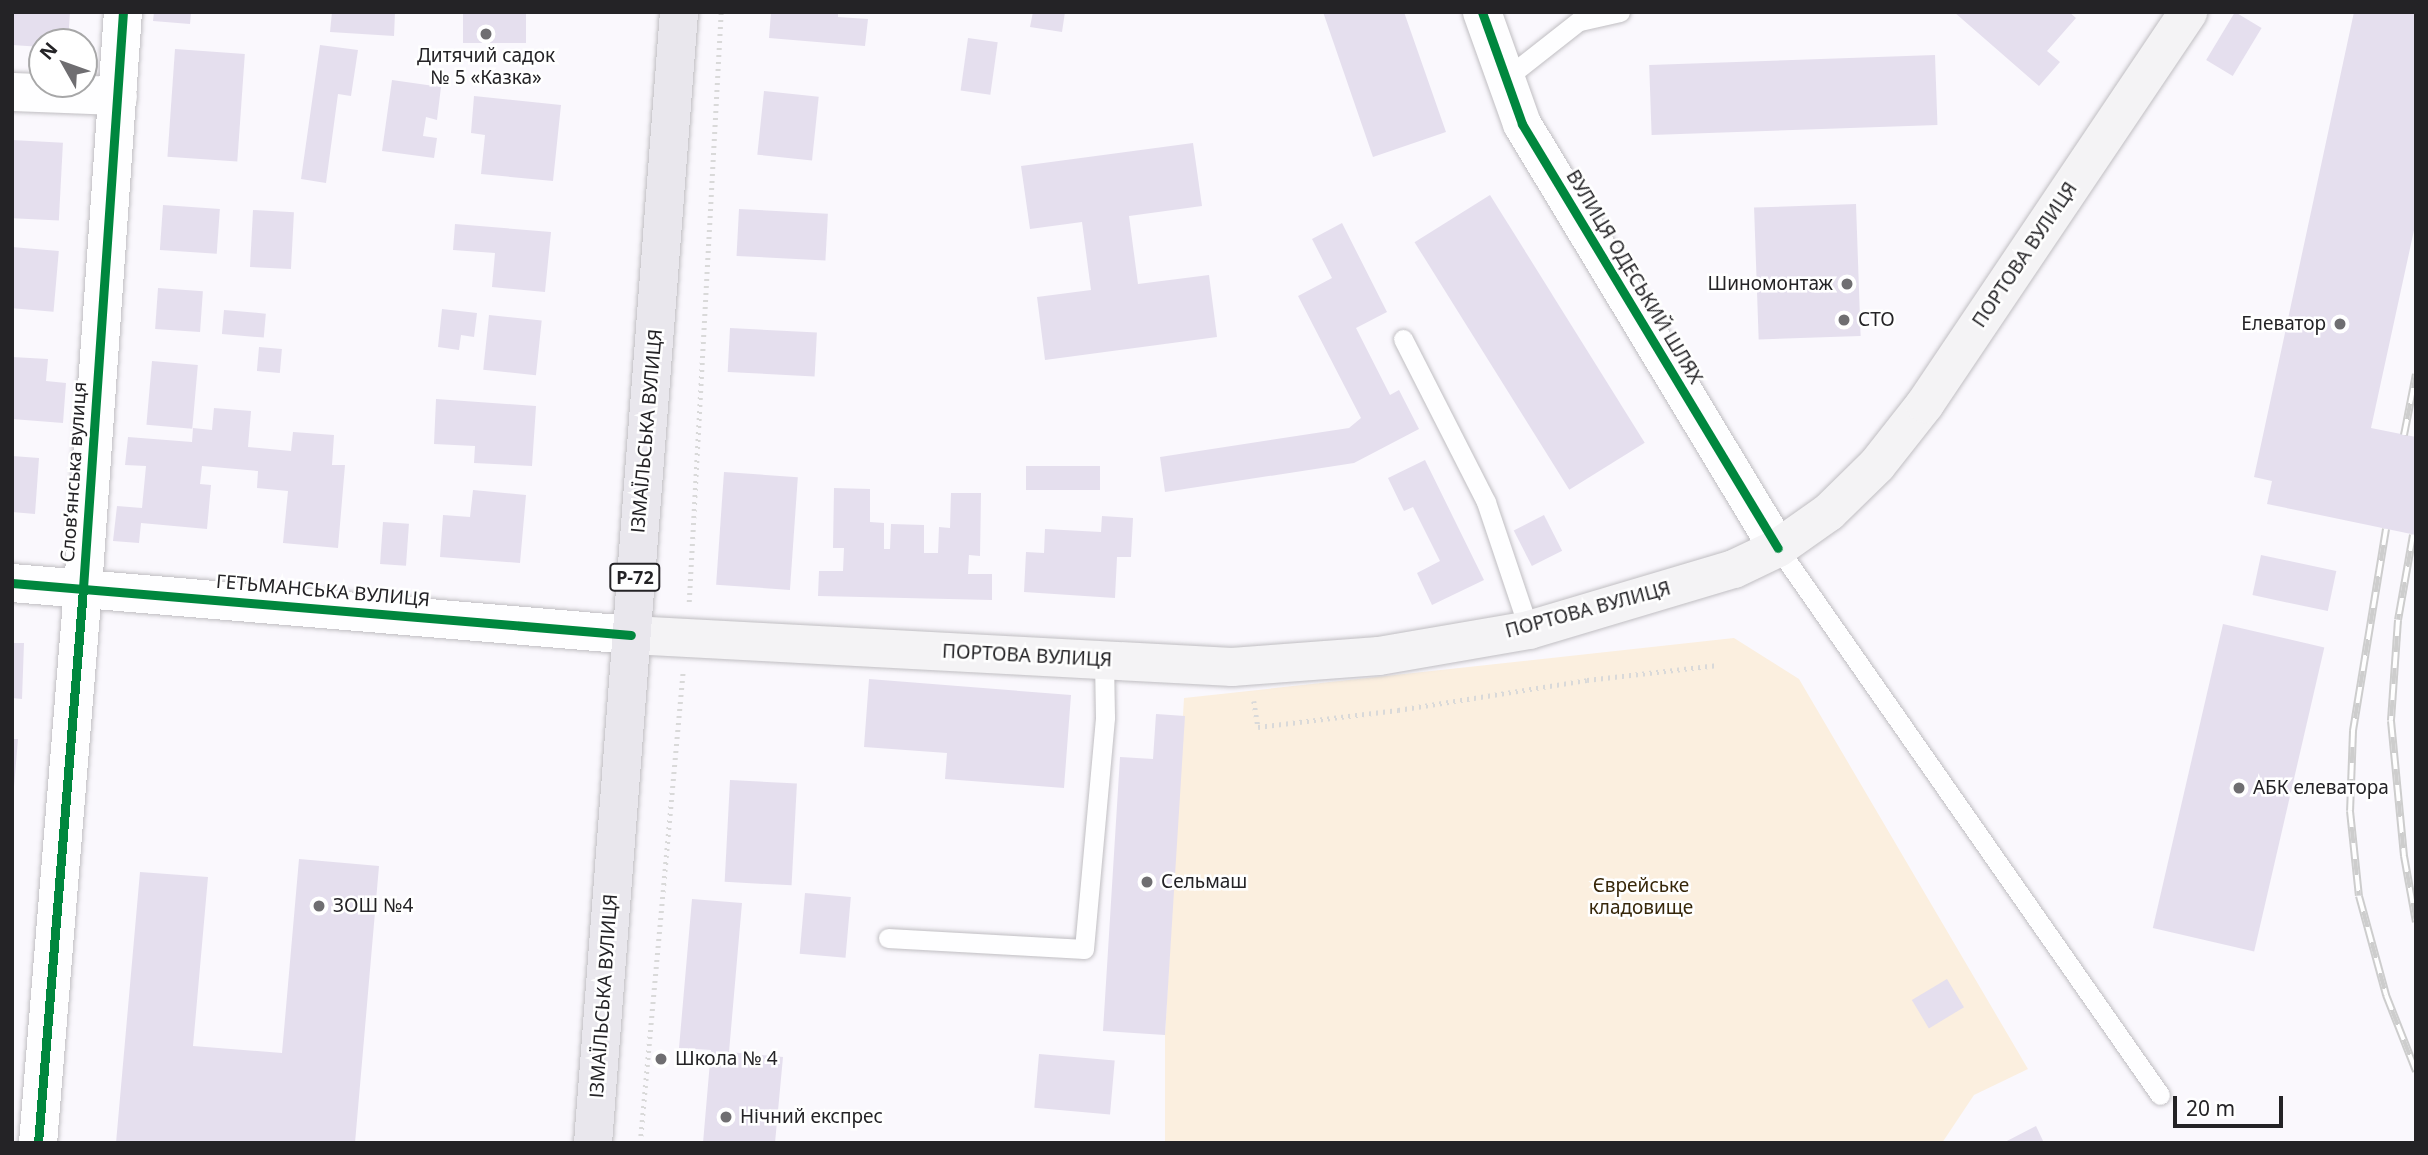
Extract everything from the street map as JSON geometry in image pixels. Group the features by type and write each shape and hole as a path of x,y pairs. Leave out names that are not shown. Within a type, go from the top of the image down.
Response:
{"main road":[{"name":"ІЗМАЇЛЬСЬКА ВУЛИЦЯ","path":"593,1143 679,12"},
{"name":"ПОРТОВА ВУЛИЦЯ","path":"631,635 1250,665 1379,656 1529,630 1734,569 1779,548 1829,512 1877,465 1926,404 2188,12"}],"street":[{"name":"Словʼянська вулиця","path":"38,1143 27,1088 83,587 123,12"},
{"name":"ВУЛИЦЯ ОДЕСЬКИЙ ШЛЯХ","path":"1482,12 1522,124 1779,548"},
{"path":"12,92 118,96"},
{"name":"ГЕТЬМАНСЬКА ВУЛИЦЯ","path":"12,583 631,635"}],"lane":[{"path":"1505,79 1585,17 1620,12"},
{"path":"1403,339 1486,502 1529,630"},
{"name":"ВУЛИЦЯ ОДЕСЬКИЙ ШЛЯХ","path":"1779,548 2160,1096"},
{"path":"888,938 1084,949 1105,717 1104,660"}],"path":[{"path":"640,1143 687,639 721,12"},
{"path":"1250,665 1258,727 1398,710 1587,680 1718,665"}],"green space":[{"name":"Єврейське кладовище","path":"1734,638 1799,679 2028,1069 1974,1095 1942,1143 1165,1143 1165,1035 1184,698"}],"building":[{"path":"12,12 70,12 69,28 28,28 28,46 12,45"},
{"path":"154,12 191,12 190,24 153,21"},
{"path":"332,12 395,12 394,36 330,32"},
{"path":"463,12 526,12 526,43 463,43"},
{"path":"771,12 838,12 838,17 868,19 865,46 769,38"},
{"path":"1033,12 1065,12 1062,32 1030,27"},
{"path":"1323,12 1404,12 1446,132 1373,157"},
{"path":"1954,12 2069,12 2076,18 2047,51 2060,62 2039,86"},
{"path":"2235,12 2262,28 2233,76 2206,60"},
{"name":"Елеватор","path":"2354,12 2416,12 2416,221 2371,428 2416,437 2416,535 2267,504 2272,481 2254,477"},
{"path":"968,38 998,42 990,95 961,90"},
{"path":"320,45 358,50 351,96 338,94 326,183 301,179"},
{"path":"175,49 245,54 237,162 167,157"},
{"path":"1935,55 1937,125 1652,135 1649,65"},
{"path":"392,80 441,87 437,120 426,117 423,136 437,138 434,158 382,151"},
{"path":"764,91 819,97 812,160 757,155"},
{"path":"474,96 561,105 553,181 481,174 485,135 471,133"},
{"path":"12,140 63,143 59,221 12,218"},
{"path":"1193,143 1202,206 1129,216 1138,284 1209,275 1217,337 1045,360 1037,297 1091,290 1082,222 1030,229 1021,166"},
{"path":"1490,195 1645,443 1569,490 1415,242"},
{"path":"1856,204 1861,336 1759,339 1754,208"},
{"path":"163,205 220,209 217,254 160,250"},
{"path":"739,209 828,214 825,261 737,256"},
{"path":"253,210 294,212 291,269 250,267"},
{"path":"1342,223 1387,312 1356,328 1390,395 1399,390 1419,429 1354,463 1165,492 1160,457 1349,428 1361,418 1298,296 1332,278 1312,239"},
{"path":"455,224 551,232 545,292 492,287 495,253 453,250"},
{"path":"12,247 59,251 54,312 12,308"},
{"path":"158,288 203,291 200,332 155,329"},
{"path":"442,309 477,313 474,337 461,335 459,350 438,347"},
{"path":"224,310 266,314 264,338 222,334"},
{"path":"489,315 542,321 536,375 483,370"},
{"path":"730,328 817,333 815,376 728,372"},
{"path":"259,347 282,349 280,373 257,371"},
{"path":"12,357 48,359 46,381 66,383 63,423 12,419"},
{"path":"152,361 198,365 192,429 146,425"},
{"path":"436,399 536,406 532,466 474,463 475,446 434,444"},
{"path":"214,408 251,411 248,447 291,451 293,432 334,435 332,465 345,465 338,548 283,543 288,491 257,488 258,471 202,466 200,484 211,485 207,529 141,523 139,543 113,541 117,506 142,508 146,466 125,465 128,437 192,442 193,428 212,430"},
{"path":"12,456 39,458 35,514 12,512"},
{"path":"1425,460 1484,580 1432,605 1417,573 1440,561 1413,507 1404,511 1388,478"},
{"path":"1026,466 1100,466 1100,490 1026,490"},
{"path":"724,472 798,477 790,590 716,585"},
{"path":"834,488 870,489 870,522 884,523 884,549 890,549 891,524 924,525 924,553 938,553 939,527 950,528 951,493 981,493 980,556 969,555 968,574 992,574 992,600 818,596 819,571 843,571 844,548 833,548"},
{"path":"473,490 526,495 520,563 440,557 443,515 470,517"},
{"path":"1544,515 1562,551 1532,566 1514,530"},
{"path":"1102,516 1133,518 1131,557 1117,557 1115,598 1024,592 1026,552 1044,553 1045,529 1101,532"},
{"path":"383,522 409,524 406,566 380,564"},
{"path":"2261,555 2336,571 2328,611 2252,595"},
{"name":"АБК елеватора","path":"2223,624 2324,647 2254,951 2153,928"},
{"path":"12,643 24,643 22,699 12,698"},
{"path":"869,679 1071,695 1064,788 945,779 947,753 864,747"},
{"path":"1156,714 1185,716 1165,1035 1103,1031 1120,757 1153,759"},
{"path":"12,739 18,739 14,787 12,787"},
{"path":"730,780 797,784 792,885 725,882"},
{"path":"299,859 379,866 355,1143 116,1143 140,872 208,877 193,1046 282,1053"},
{"path":"805,893 851,897 846,958 800,954"},
{"path":"692,899 742,903 729,1052 783,1057 775,1143 703,1143 711,1050 679,1048"},
{"path":"1947,979 1964,1007 1929,1028 1912,1000"},
{"path":"1039,1054 1115,1061 1110,1114 1034,1108"},
{"path":"2036,1126 2044,1143 2003,1143"}],"railway":[{"path":"2404,435 2416,374"},
{"path":"2386,529 2353,731 2350,811 2359,896 2386,995 2416,1071"},
{"path":"2413,535 2398,620 2391,721 2404,856 2416,922"}],"cycle path":[{"path":"38,1143 83,588 123,12"},
{"path":"1482,12 1522,124 1778,548"},
{"path":"12,583 631,635"}],"place":[{"name":"Дитячий садок № 5 «Казка»","path":"486,34"},
{"name":"Шиномонтаж","path":"1847,284"},
{"name":"СТО","path":"1844,320"},
{"name":"Елеватор","path":"2340,324"},
{"name":"АБК елеватора","path":"2239,788"},
{"name":"Сельмаш","path":"1147,882"},
{"name":"ЗОШ №4","path":"319,906"},
{"name":"Школа № 4","path":"661,1059"},
{"name":"Нічний експрес","path":"726,1117"}]}
